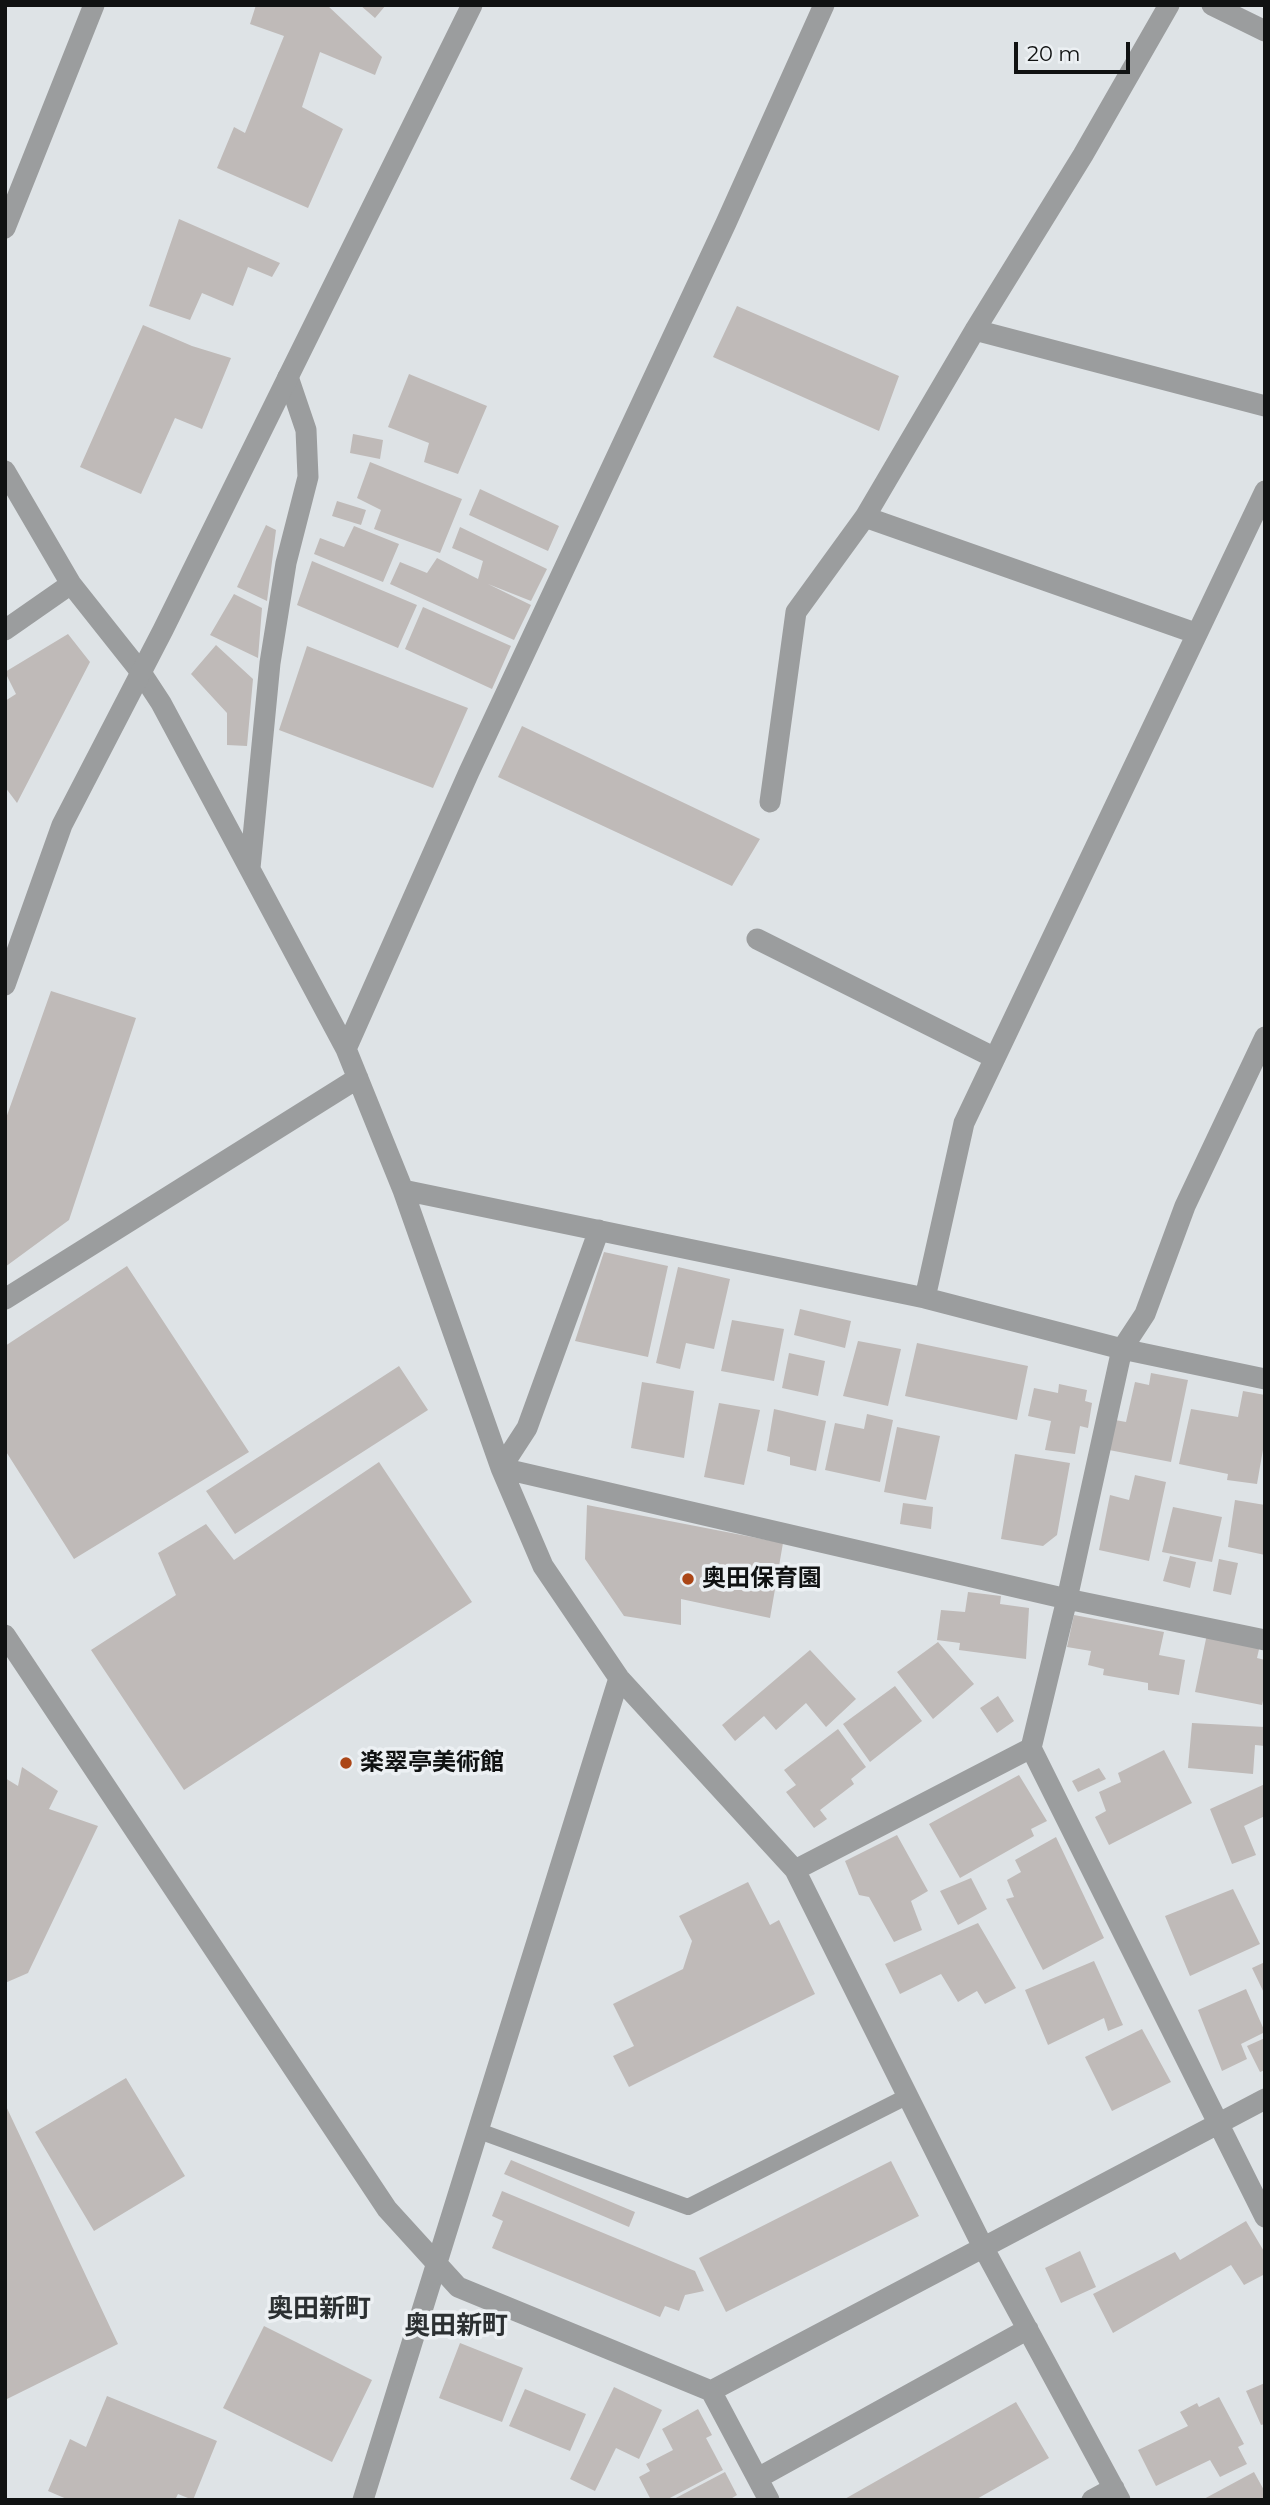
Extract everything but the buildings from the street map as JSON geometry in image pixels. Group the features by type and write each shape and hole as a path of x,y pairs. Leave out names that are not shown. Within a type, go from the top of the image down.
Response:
{"street":[{"path":"5,228 94,5"},
{"path":"5,985 62,825 163,630 472,5"},
{"path":"346,1049 469,772 726,223 824,5"},
{"path":"771,802 796,612 865,517 975,330 1083,155 1169,5"},
{"path":"1212,5 1265,32"},
{"path":"975,330 1265,406"},
{"path":"250,868 270,663 286,563 309,477 306,430 288,377"},
{"path":"5,471 71,584 140,671 161,703 346,1049 403,1190 501,1468 543,1566 619,1678 795,1870 983,2247 1117,2494 1092,2500"},
{"path":"925,1298 964,1123 1195,633 1265,491"},
{"path":"865,517 1195,633"},
{"path":"5,630 71,584"},
{"path":"757,939 995,1058"},
{"path":"1265,1037 1185,1206 1145,1314 1122,1349 1031,1748 1265,2217"},
{"path":"5,1299 358,1079"},
{"path":"403,1190 925,1298 1122,1349 1265,1379"},
{"path":"501,1468 527,1429 599,1230"},
{"path":"501,1468 1067,1599 1265,1640"},
{"path":"5,1635 387,2209 458,2287 711,2391 769,2500"},
{"path":"363,2500 619,1678"},
{"path":"795,1870 1031,1748"},
{"path":"711,2391 1265,2099"},
{"path":"758,2478 1028,2329"}],"lane":[{"path":"479,2131 688,2207 908,2096"}],"place":[{"name":"奥田保育園","path":"688,1579"},
{"name":"楽翠亭美術館","path":"346,1763"}],"district":[{"name":"奥田新町","path":"319,2309"},
{"name":"奥田新町","path":"456,2326"}]}
